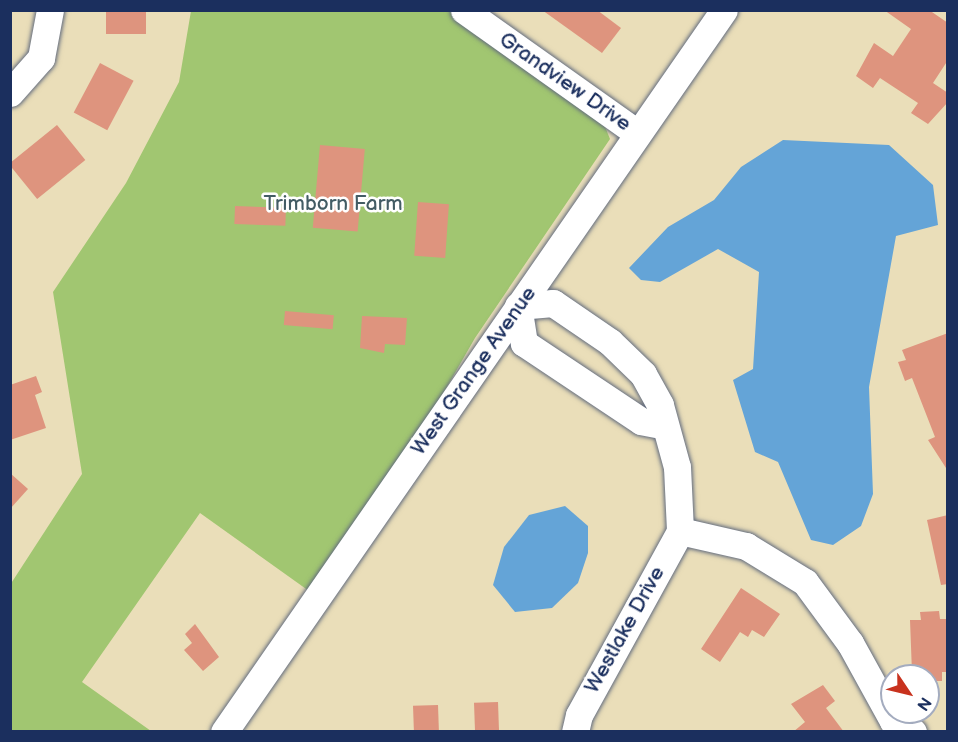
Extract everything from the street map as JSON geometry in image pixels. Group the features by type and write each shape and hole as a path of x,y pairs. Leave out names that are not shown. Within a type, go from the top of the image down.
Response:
{"street":[{"path":"10,93 41,58 50,10"},
{"name":"Grandview Drive","path":"464,10 637,133"},
{"name":"West Grange Avenue","path":"224,732 724,10"},
{"path":"661,425 641,422 524,343 518,306 553,303 610,342 643,374 660,405 661,425 677,467 680,531 746,546 805,582 850,643 893,721 914,732"},
{"name":"Westlake Drive","path":"575,732 579,715 680,531"}],"green space":[{"name":"Trimborn Farm","path":"191,11 450,11 602,119 610,139 475,338 429,418 309,591 200,513 82,682 151,731 11,731 10,585 82,474 53,292 126,183 179,82"}],"water":[{"path":"783,140 889,145 933,185 938,225 896,236 869,387 873,494 861,526 833,545 811,540 778,462 755,452 733,380 753,369 759,272 718,249 660,282 641,280 629,268 668,227 714,200 741,167"},
{"path":"565,506 588,526 588,553 578,583 552,608 515,612 493,585 504,547 529,515"}],"building":[{"path":"106,10 146,10 146,34 106,34"},
{"path":"542,10 597,10 621,28 602,53"},
{"path":"884,10 929,10 948,23 948,60 933,83 948,93 948,102 928,124 911,113 918,103 880,78 873,88 856,76 874,43 893,56 911,29"},
{"path":"100,63 134,81 107,130 74,112"},
{"path":"57,125 85,160 37,199 10,163"},
{"path":"320,145 365,149 358,232 313,228"},
{"path":"418,202 449,204 445,258 414,256"},
{"path":"235,206 286,208 285,226 234,224"},
{"path":"285,311 334,315 333,329 284,325"},
{"path":"362,316 407,318 405,345 385,344 384,353 360,348"},
{"path":"948,333 948,468 946,468 928,440 935,437 912,378 905,381 898,362 906,360 902,350"},
{"path":"36,376 42,392 35,395 46,428 10,440 10,385"},
{"path":"10,473 28,489 10,509"},
{"path":"948,515 948,584 941,585 927,520"},
{"path":"741,588 780,614 764,637 752,630 748,637 740,632 720,662 701,649"},
{"path":"939,611 940,619 947,619 948,672 942,672 942,681 940,681 940,664 912,664 910,620 921,620 920,612"},
{"path":"195,624 219,657 203,671 184,650 192,643 185,634"},
{"path":"823,685 835,701 826,708 844,732 793,732 805,722 791,704"},
{"path":"498,702 499,732 475,732 474,703"},
{"path":"438,705 439,732 414,732 413,706"}]}
